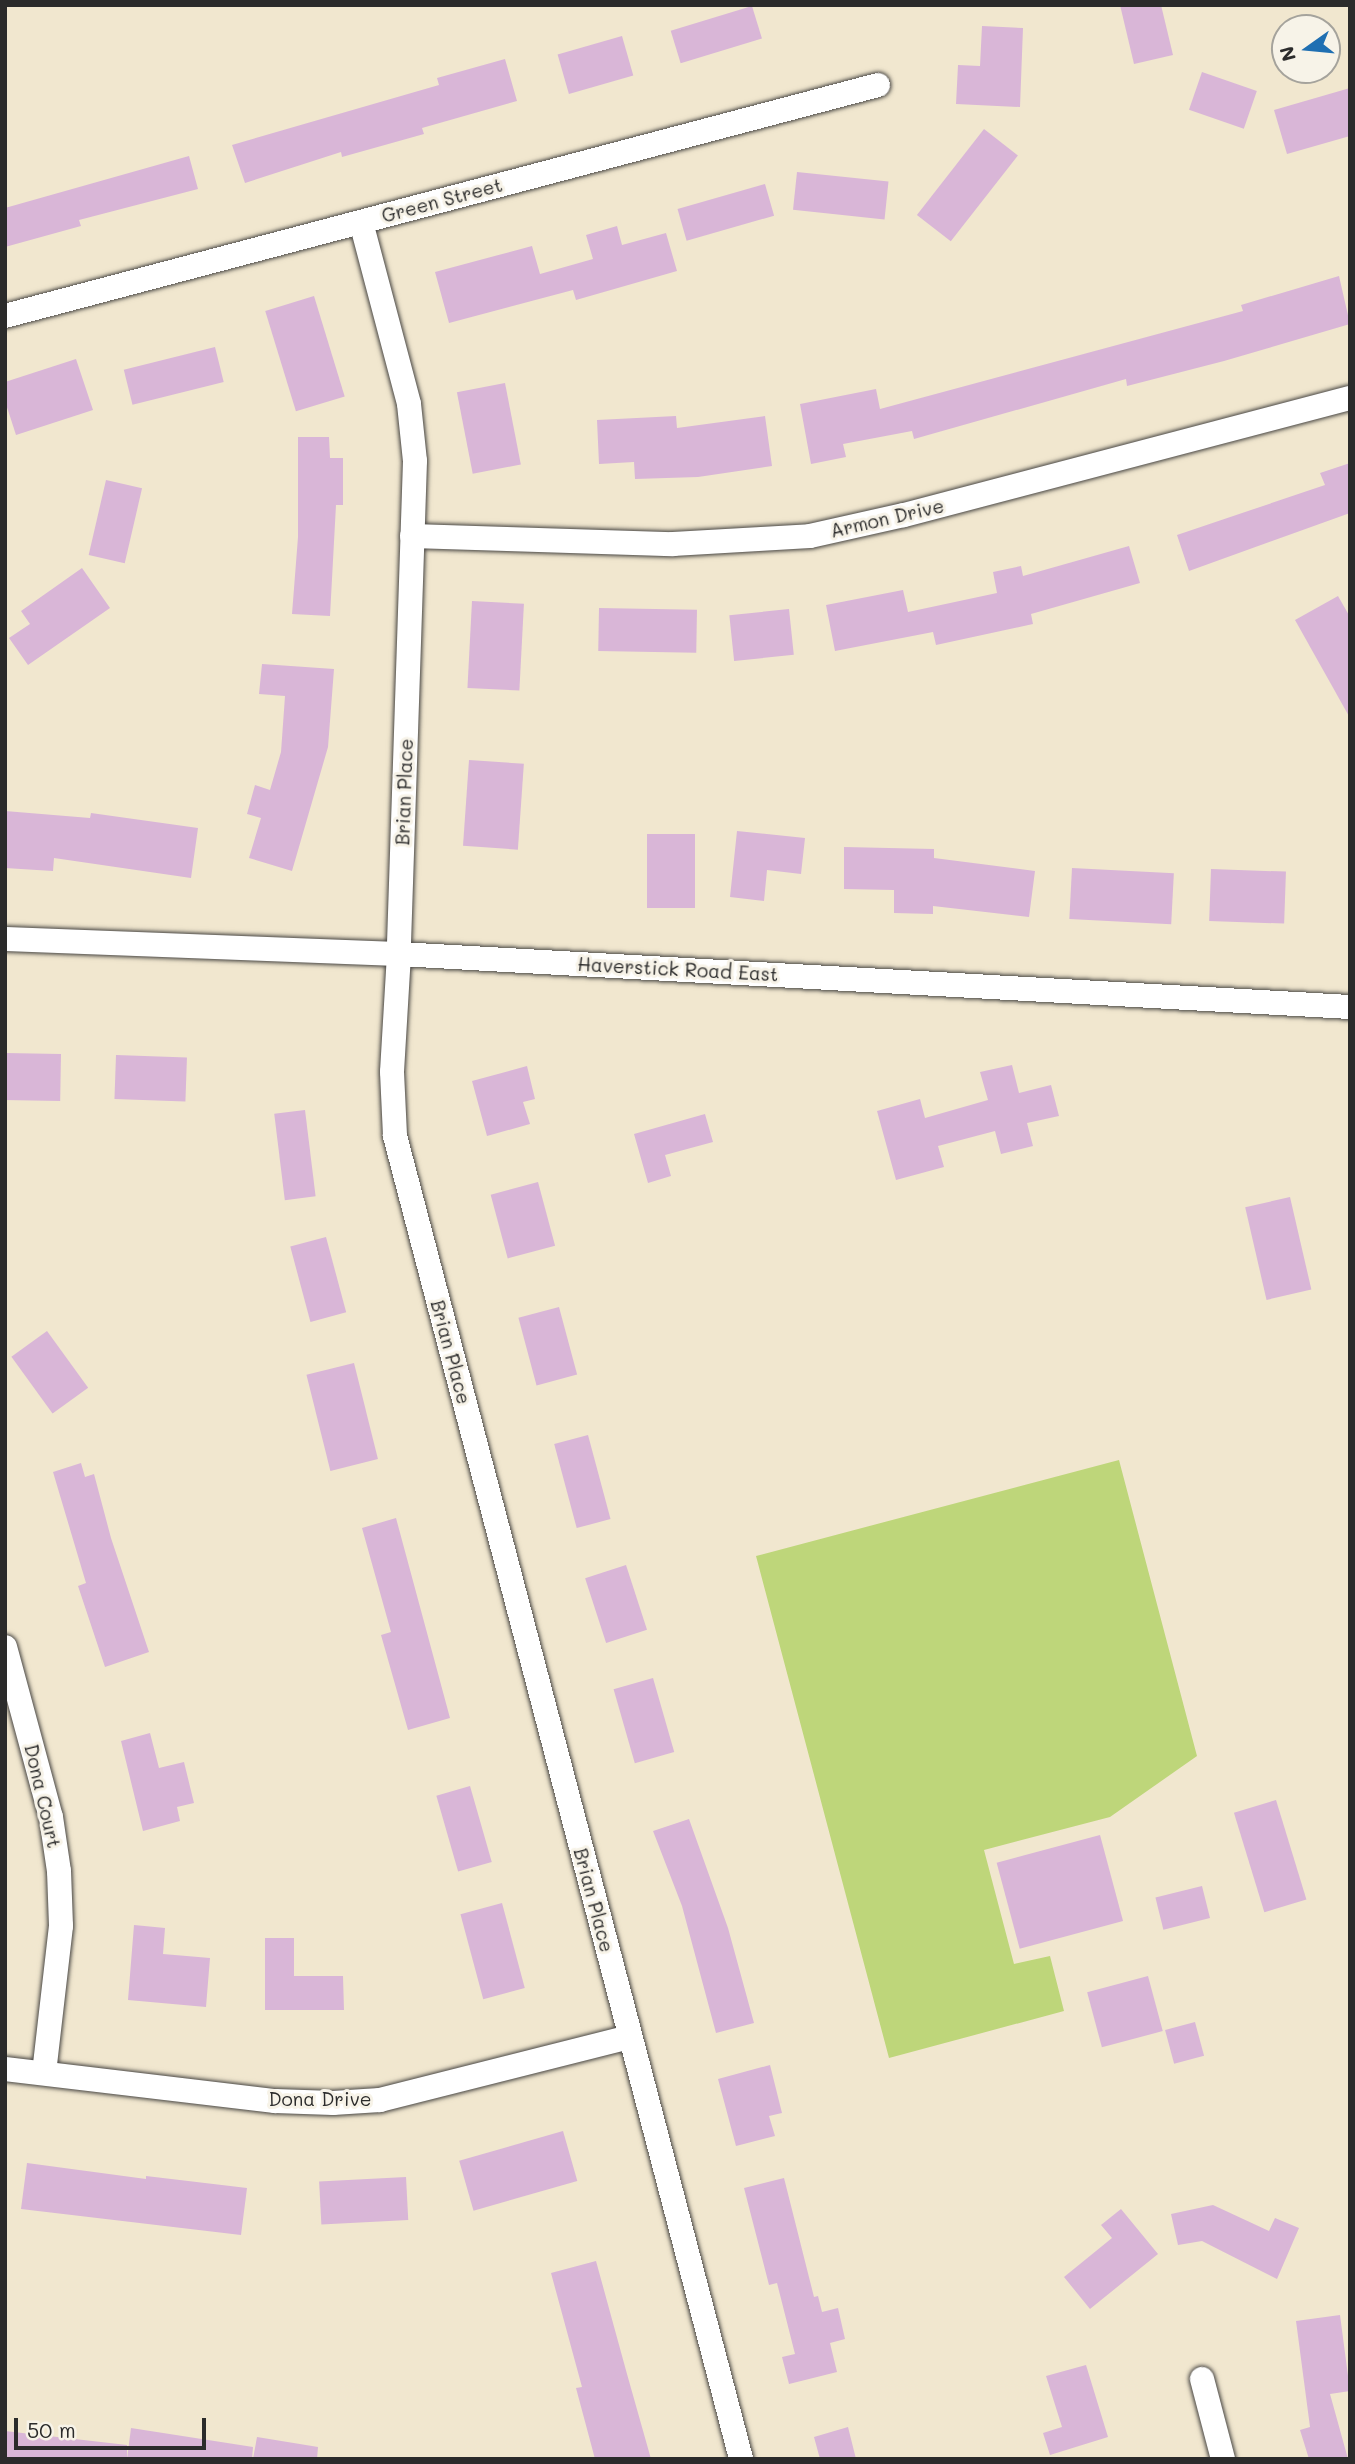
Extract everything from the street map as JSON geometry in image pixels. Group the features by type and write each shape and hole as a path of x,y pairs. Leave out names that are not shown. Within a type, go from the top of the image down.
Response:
{"street":[{"name":"Green Street","path":"5,316 878,85"},
{"name":"Brian Place","path":"361,222 409,404 415,461 399,954 391,1072 395,1136 741,2459"},
{"name":"Armon Drive","path":"412,536 673,544 810,536 904,515 1350,398"},
{"name":"Haverstick Road East","path":"5,939 399,954 1350,1007"},
{"name":"Dona Court","path":"5,1647 51,1817 59,1871 61,1926 44,2073"},
{"name":"Dona Drive","path":"5,2069 275,2101 333,2103 380,2100 629,2037"},
{"path":"1202,2379 1223,2459"}],"green space":[{"path":"1119,1460 1197,1756 1110,1817 984,1850 1014,1964 1050,1956 1064,2011 889,2058 756,1556"}],"building":[{"path":"1120,5 1161,5 1173,55 1134,64"},
{"path":"752,6 762,39 681,63 671,31"},
{"path":"982,26 1023,28 1020,107 956,104 958,65 980,66"},
{"path":"622,36 633,75 569,94 558,54"},
{"path":"505,59 517,101 422,128 424,134 342,157 341,152 245,183 232,145 439,85 437,78"},
{"path":"1202,72 1257,91 1244,129 1189,110"},
{"path":"1350,88 1350,136 1287,154 1274,110"},
{"path":"984,129 1018,155 951,241 917,215"},
{"path":"189,156 198,189 79,220 81,226 5,247 5,208"},
{"path":"797,172 888,182 885,219 793,210"},
{"path":"765,184 774,216 687,241 678,209"},
{"path":"617,226 622,245 666,233 677,271 576,300 573,290 449,323 435,272 532,246 540,274 593,259 586,235"},
{"path":"1339,276 1350,324 1127,386 1126,379 914,439 912,431 843,444 846,457 811,464 800,404 876,389 880,409 1243,311 1241,305"},
{"path":"314,296 345,396 296,411 265,311"},
{"path":"215,347 224,382 133,405 124,370"},
{"path":"76,359 93,410 16,435 5,401 5,382"},
{"path":"505,383 521,464 473,474 457,392"},
{"path":"676,416 677,428 765,416 772,466 698,477 635,479 634,462 599,464 597,420"},
{"path":"298,437 329,437 330,458 343,458 343,505 336,505 330,616 292,614 298,537"},
{"path":"1350,463 1350,513 1189,571 1177,535 1325,485 1320,473"},
{"path":"106,480 142,488 125,563 89,555"},
{"path":"1129,546 1140,583 1031,614 1033,624 936,645 933,632 835,651 826,605 903,590 908,612 997,593 993,572 1021,566 1023,576"},
{"path":"82,568 110,608 28,665 9,638 30,624 21,611"},
{"path":"1338,596 1350,617 1350,718 1295,620"},
{"path":"472,601 524,604 519,691 467,688"},
{"path":"599,608 697,610 696,653 598,651"},
{"path":"789,609 794,655 734,661 729,615"},
{"path":"262,664 334,669 328,747 292,871 249,858 261,818 247,814 255,785 270,790 281,752 285,696 259,694"},
{"path":"469,760 524,764 518,850 463,846"},
{"path":"5,811 90,818 91,813 198,828 191,878 54,858 53,871 5,868"},
{"path":"737,831 805,838 801,874 767,870 764,901 730,897"},
{"path":"647,834 695,834 695,908 647,908"},
{"path":"844,847 934,849 934,858 1035,871 1029,917 933,906 933,914 894,913 894,890 844,889"},
{"path":"1072,868 1174,873 1171,924 1069,919"},
{"path":"1211,869 1286,872 1284,924 1209,921"},
{"path":"5,1053 61,1054 60,1101 5,1100"},
{"path":"116,1055 187,1057 185,1101 114,1099"},
{"path":"1012,1065 1019,1093 1051,1085 1059,1116 1027,1123 1033,1146 1001,1154 995,1131 938,1146 944,1167 896,1180 877,1111 920,1099 925,1118 988,1100 980,1072"},
{"path":"527,1066 535,1099 523,1102 530,1124 487,1136 472,1081"},
{"path":"305,1110 316,1196 285,1200 274,1114"},
{"path":"705,1114 713,1142 665,1155 671,1176 648,1183 634,1134"},
{"path":"538,1182 555,1246 508,1258 491,1195"},
{"path":"1290,1197 1311,1290 1267,1300 1245,1207"},
{"path":"326,1237 346,1312 310,1322 290,1247"},
{"path":"559,1307 577,1375 537,1385 518,1318"},
{"path":"47,1331 88,1388 53,1413 11,1357"},
{"path":"354,1363 378,1459 330,1471 306,1375"},
{"path":"588,1435 611,1519 577,1528 554,1444"},
{"path":"81,1463 85,1477 94,1474 111,1538 149,1652 105,1667 78,1586 86,1583 53,1472"},
{"path":"396,1518 450,1718 408,1730 381,1635 391,1632 362,1528"},
{"path":"626,1565 647,1630 606,1643 585,1578"},
{"path":"653,1678 674,1752 635,1763 614,1689"},
{"path":"150,1733 159,1768 184,1762 194,1803 177,1807 180,1821 143,1831 121,1741"},
{"path":"470,1786 492,1862 458,1872 436,1796"},
{"path":"1276,1800 1306,1899 1264,1912 1234,1813"},
{"path":"689,1819 728,1928 754,2023 716,2033 682,1906 653,1831"},
{"path":"1100,1835 1123,1921 1020,1949 997,1863"},
{"path":"1202,1886 1210,1918 1163,1930 1155,1898"},
{"path":"502,1903 525,1988 483,1999 460,1914"},
{"path":"134,1925 165,1928 163,1954 210,1958 206,2007 128,2000"},
{"path":"265,1938 294,1938 294,1976 343,1976 344,2010 265,2010"},
{"path":"1148,1976 1163,2031 1102,2047 1087,1992"},
{"path":"1195,2022 1204,2056 1174,2064 1165,2030"},
{"path":"770,2065 782,2113 769,2116 775,2136 736,2146 718,2079"},
{"path":"563,2131 577,2181 474,2211 459,2161"},
{"path":"27,2163 146,2179 146,2176 247,2188 241,2235 21,2209"},
{"path":"406,2177 408,2220 321,2224 319,2182"},
{"path":"784,2178 814,2297 818,2296 822,2312 838,2308 845,2339 830,2343 837,2372 789,2384 782,2357 795,2354 777,2283 769,2285 744,2188"},
{"path":"1213,2205 1269,2231 1275,2218 1299,2228 1277,2279 1202,2241 1178,2245 1171,2214"},
{"path":"1121,2209 1158,2254 1090,2309 1064,2277 1112,2238 1101,2225"},
{"path":"596,2261 651,2459 595,2459 576,2388 582,2387 551,2273"},
{"path":"1340,2315 1350,2391 1330,2394 1348,2459 1309,2459 1300,2430 1310,2427 1296,2321"},
{"path":"1086,2365 1108,2437 1050,2455 1043,2433 1062,2427 1046,2376"},
{"path":"848,2427 856,2459 820,2459 814,2437"},
{"path":"131,2428 253,2447 252,2459 127,2459"},
{"path":"5,2431 127,2445 127,2459 5,2459"},
{"path":"257,2437 318,2447 317,2459 253,2459"}]}
